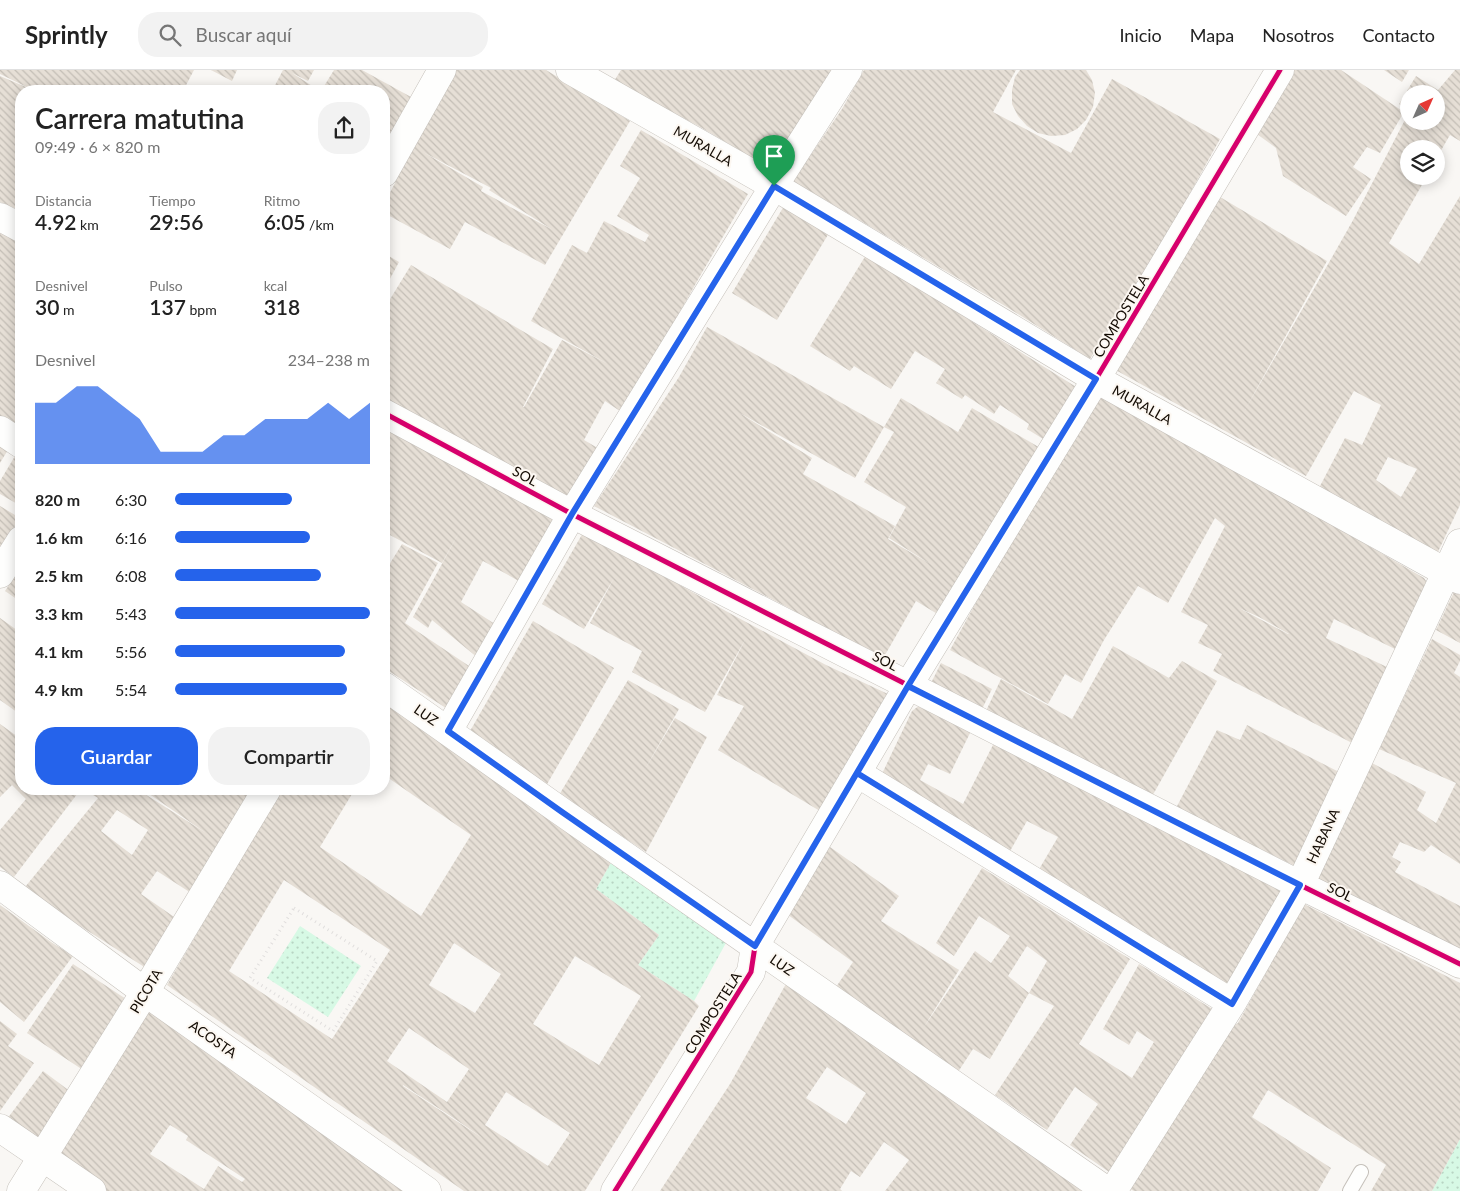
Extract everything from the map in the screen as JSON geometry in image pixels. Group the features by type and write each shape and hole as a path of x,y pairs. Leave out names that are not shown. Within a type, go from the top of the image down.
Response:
{"street":[{"path":"390,162 442,70"},
{"name":"MURALLA","path":"570,70 774,186 1096,379 1453,576"},
{"path":"448,731 572,514 774,186 848,70"},
{"name":"COMPOSTELA","path":"615,1191 751,972 755,946 908,686 1096,379 1280,70"},
{"path":"0,217 15,225"},
{"name":"SOL","path":"390,416 572,514 1300,885 1460,964"},
{"path":"0,430 15,440"},
{"name":"HABANA","path":"1113,1191 1232,1004 1300,885 1453,576 1460,543"},
{"path":"0,574 15,550"},
{"name":"LUZ","path":"390,690 1108,1191"},
{"path":"857,773 1232,1004"},
{"name":"PICOTA","path":"21,1191 145,992 263,795"},
{"name":"ACOSTA","path":"0,885 145,992 427,1191"},
{"path":"0,1128 92,1191"}],"lane":[{"path":"1350,1191 1361,1172"}],"path":[{"path":"294,908 378,962 333,1031 250,978 294,908"}],"green space":[{"path":"613,859 727,941 694,1001 638,965 659,935 596,889"},
{"path":"300,926 361,966 328,1017 267,978"},
{"path":"1460,1139 1460,1191 1432,1191"}],"building":[{"path":"0,70 194,70 186,85 23,85 0,74"},
{"path":"211,70 237,70 232,81"},
{"path":"283,70 314,70 308,81 292,73 311,85 275,85"},
{"path":"334,70 362,70 389,85 325,85"},
{"path":"456,70 546,70 630,121 545,265 465,222 450,249 390,216 390,193 395,183 392,182","holes":["423,152 491,188 489,190 553,230 481,191 483,187"]},
{"path":"621,70 832,70 769,168 702,128 614,81"},
{"path":"864,70 1016,70 993,112 1071,153 1112,79 1220,139 1164,240 1090,359 1005,306 793,181 842,109"},
{"path":"1020,70 1086,70 1092,80 1095,93 1093,107 1086,120 1077,129 1065,135 1051,136 1038,133 1027,126 1018,116 1012,104 1012,90 1015,77"},
{"path":"1293,70 1341,70 1400,109 1400,119 1380,153 1367,147 1353,167 1371,179 1346,216 1283,176 1276,148 1257,134"},
{"path":"1384,70 1409,70 1402,82"},
{"path":"1455,70 1460,70 1460,141 1450,135 1445,144 1445,140 1400,140 1400,185 1422,185 1389,243 1419,264 1460,196 1460,505 1437,554 1319,488 1345,438 1362,445 1381,405 1354,391 1306,476 1112,368 1215,194 1327,261 1245,410 1352,222 1400,129 1445,130 1445,85 1442,85","holes":["1388,457 1417,469 1401,497 1376,480"]},
{"path":"0,76 21,85 15,85 15,208 0,202"},
{"path":"1416,76 1430,85 1411,85"},
{"path":"390,85 411,97 392,133 390,132"},
{"path":"641,130 748,194 623,413 605,401 584,440 601,450 572,502 390,401 390,299 411,265 553,349 523,407 562,340 608,364 531,321 572,245 587,253 604,221 645,242 649,235 617,216 640,178 620,166"},
{"path":"784,206 829,233 777,320 732,293"},
{"path":"0,224 15,232 15,425 0,416"},
{"path":"866,255 1081,390 1048,442 1027,429 1029,424 1000,405 994,414 965,395 962,399 936,383 945,369 915,351 891,389 854,366 850,371 810,346"},
{"path":"390,257 399,262 390,279"},
{"path":"707,327 884,427 901,398 958,432 972,408 1042,449 944,618 916,601 881,662 789,608 594,506 679,377","holes":["738,412 855,478 884,427 894,432 864,482 906,507 889,538 932,565 888,539 895,526 803,474 812,458"]},
{"path":"1108,395 1424,578 1428,584 1397,650 1334,619 1326,638 1389,668 1354,744 1213,671 1222,654 1198,643 1208,625 1181,612 1225,526 1215,518 1168,603 1138,586 1104,640 1081,683 1065,674 1048,704 950,650 990,577 1095,397","holes":["1239,608 1259,617 1289,634"]},
{"path":"390,427 560,521 526,585 483,561 461,602 501,628 478,658 432,620 428,628 413,617 462,527 442,563 390,535"},
{"path":"0,439 11,445 0,463"},
{"path":"15,456 15,503 0,494 0,481"},
{"path":"0,506 15,515 15,526 0,551"},
{"path":"584,531 826,665 890,695 825,814 718,750 744,706 717,695 746,638 705,712 632,672 642,651 590,623 614,578 584,629 542,604"},
{"path":"402,544 438,563 405,623 475,670 449,710 390,672 390,563"},
{"path":"15,576 15,598 5,591"},
{"path":"1454,592 1460,595 1460,643 1436,630"},
{"path":"0,618 15,629 15,711 0,700"},
{"path":"533,621 614,668 546,786 470,731"},
{"path":"1432,639 1460,655 1460,661 1454,673 1460,677 1460,864 1431,845 1424,852 1400,842 1392,857 1401,862 1395,872 1460,906 1460,953 1316,879 1372,763 1426,792 1417,810 1436,823 1456,783 1379,749"},
{"path":"1113,646 1169,678 1182,661 1217,681 1150,800 985,713 1001,679 1072,719"},
{"path":"941,663 992,689 981,711 930,685"},
{"path":"628,680 679,709 644,771 675,718 707,737 646,852 559,795"},
{"path":"390,705 613,859 596,889 659,935 638,965 699,1006 585,1191 464,1191 167,985 278,795 351,795 320,847 421,916 471,835 390,779","holes":["284,880 390,950 332,1039 229,971","454,943 501,974 475,1013 429,985","575,956 641,996 599,1065 533,1024","409,1028 469,1069 447,1102 387,1061","403,1085 484,1139 403,1086","506,1092 570,1133 548,1166 485,1125"]},
{"path":"920,705 971,731 950,774 928,764 920,780 963,804 994,743 1284,890 1229,986 1038,871 1058,837 1027,821 1009,853 879,780 912,711"},
{"path":"0,724 15,735 15,788 12,785 0,797"},
{"path":"1247,725 1341,773 1295,866 1176,808 1217,730 1240,740"},
{"path":"22,795 76,795 14,877 0,867 0,830 26,799"},
{"path":"93,795 146,795 206,833 151,795 252,795 191,893 157,871 141,894 180,921 149,970 77,924 25,887 98,798","holes":["117,810 148,830 132,855 101,831"]},
{"path":"830,847 899,896 881,921 959,970 924,1027 975,951 991,963 1010,936 979,916 954,956 936,943 982,868 1130,959 1079,1044 1132,1078 1154,1042 1137,1031 1129,1045 1103,1029 1139,964 1214,1010 1112,1174 1070,1145 1098,1104 1075,1087 1047,1130 995,1095 1054,1006 1029,993 990,1059 973,1049 958,1072 836,987 853,962 784,912","holes":["1027,946 1047,961 1029,993 1008,976"]},
{"path":"1304,904 1460,983 1460,1139 1432,1191 1371,1191 1386,1165 1268,1090 1252,1117 1331,1168 1318,1191 1134,1191 1130,1189 1226,1029 1238,1023"},
{"path":"0,905 73,956 24,1022 0,1002"},
{"path":"73,964 129,1001 83,1070 27,1033"},
{"path":"787,982 932,1079 1082,1191 885,1191 909,1160 884,1142 860,1177 851,1171 840,1189 842,1191 660,1191 730,1084","holes":["827,1067 866,1093 846,1124 806,1098"]},
{"path":"147,1009 324,1131 404,1191 107,1191 52,1154","holes":["170,1125 188,1136 186,1140 245,1179 242,1182 218,1166 204,1189 150,1154"]},
{"path":"0,1021 17,1034 8,1046 34,1063 0,1111"},
{"path":"43,1071 75,1095 39,1143 7,1119"}],"cycle path":[{"path":"615,1191 751,972 755,946 908,686 1096,379 1280,70"},
{"path":"390,416 572,514 1300,885 1460,964"}],"route":[{"path":"774,186 572,514 448,731 755,946 908,686 1300,885 1232,1004 857,773 908,686 1096,379 774,186"}]}
